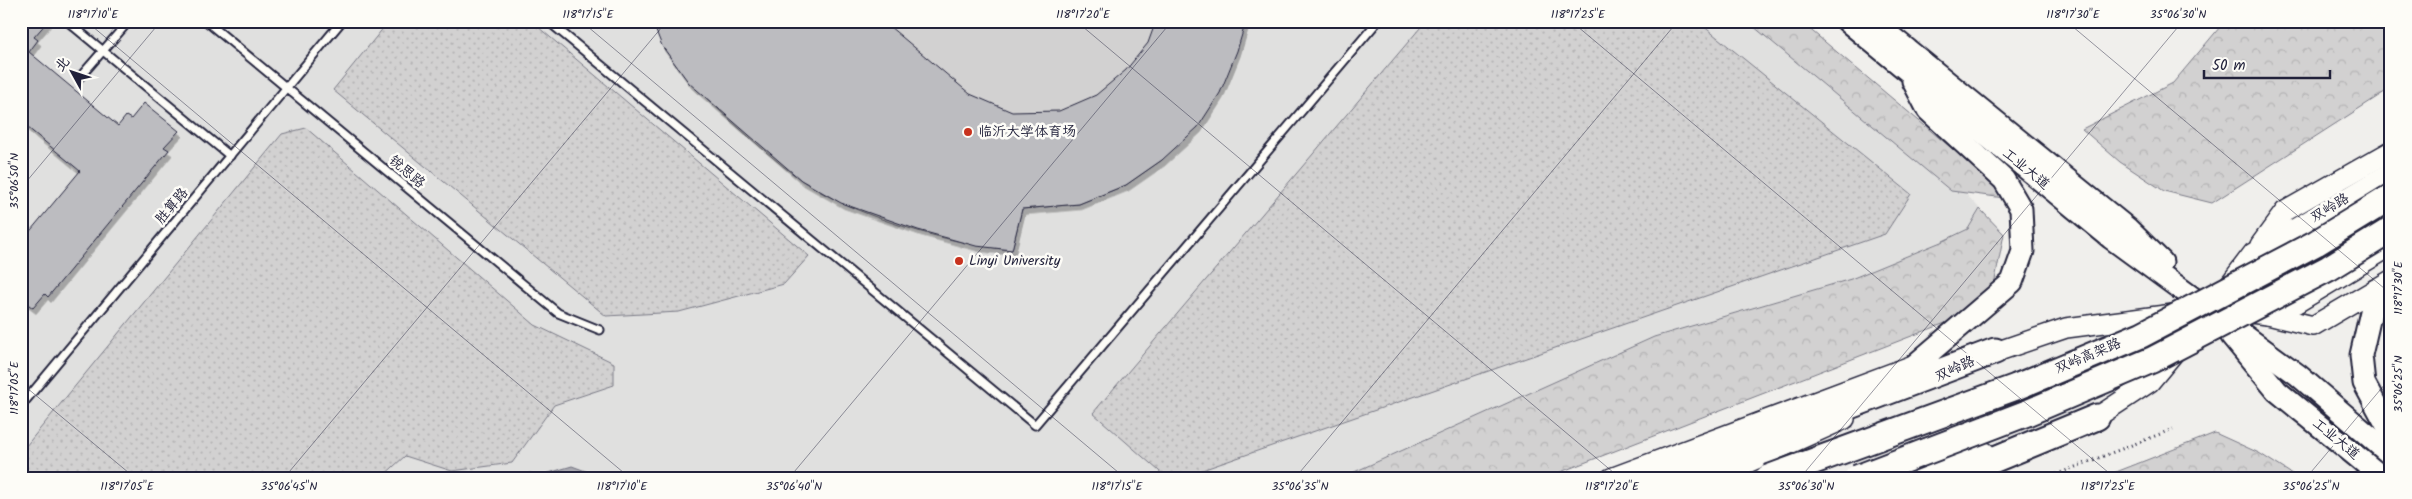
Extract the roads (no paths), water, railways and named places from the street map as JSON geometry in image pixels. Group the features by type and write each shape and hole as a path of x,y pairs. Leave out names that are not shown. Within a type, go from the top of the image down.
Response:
{"highway":[{"name":"双岭高架路","path":"1768,478 2016,386 2141,334 2316,243 2391,197"},
{"name":"双岭高架路","path":"1857,478 2027,412 2152,360 2329,268 2391,230"},
{"path":"1659,478 1995,351"},
{"path":"1949,478 2097,417"}],"main road":[{"name":"工业大道","path":"1847,21 2111,238 2298,375 2391,455"},
{"name":"工业大道","path":"1872,21 2128,229 2210,310 2277,391 2371,475"},
{"path":"1910,74 1928,110 2004,180 2021,209 2023,251 2012,282 1916,364"},
{"path":"2253,253 2284,211 2391,151"},
{"name":"双岭路","path":"1902,478 2097,417 2150,382 2210,310 2253,253 2391,172"},
{"name":"双岭路","path":"1714,478 1995,351 2066,328 2210,310 2268,315 2295,304 2391,246"},
{"path":"2268,315 2313,326 2384,285"},
{"path":"2384,285 2361,355 2364,382 2391,433"},
{"path":"1611,478 1916,364 1995,351"},
{"path":"1977,478 2097,417"}],"lane":[{"path":"67,21 230,156"},
{"path":"80,77 130,21"},
{"name":"锐思路","path":"206,21 558,313 600,330"},
{"name":"胜算路","path":"21,406 342,21"},
{"path":"548,21 1035,425 1378,21"}],"place":[{"name":"临沂大学体育场","path":"968,132"},
{"name":"Linyi University","path":"959,261"}]}
